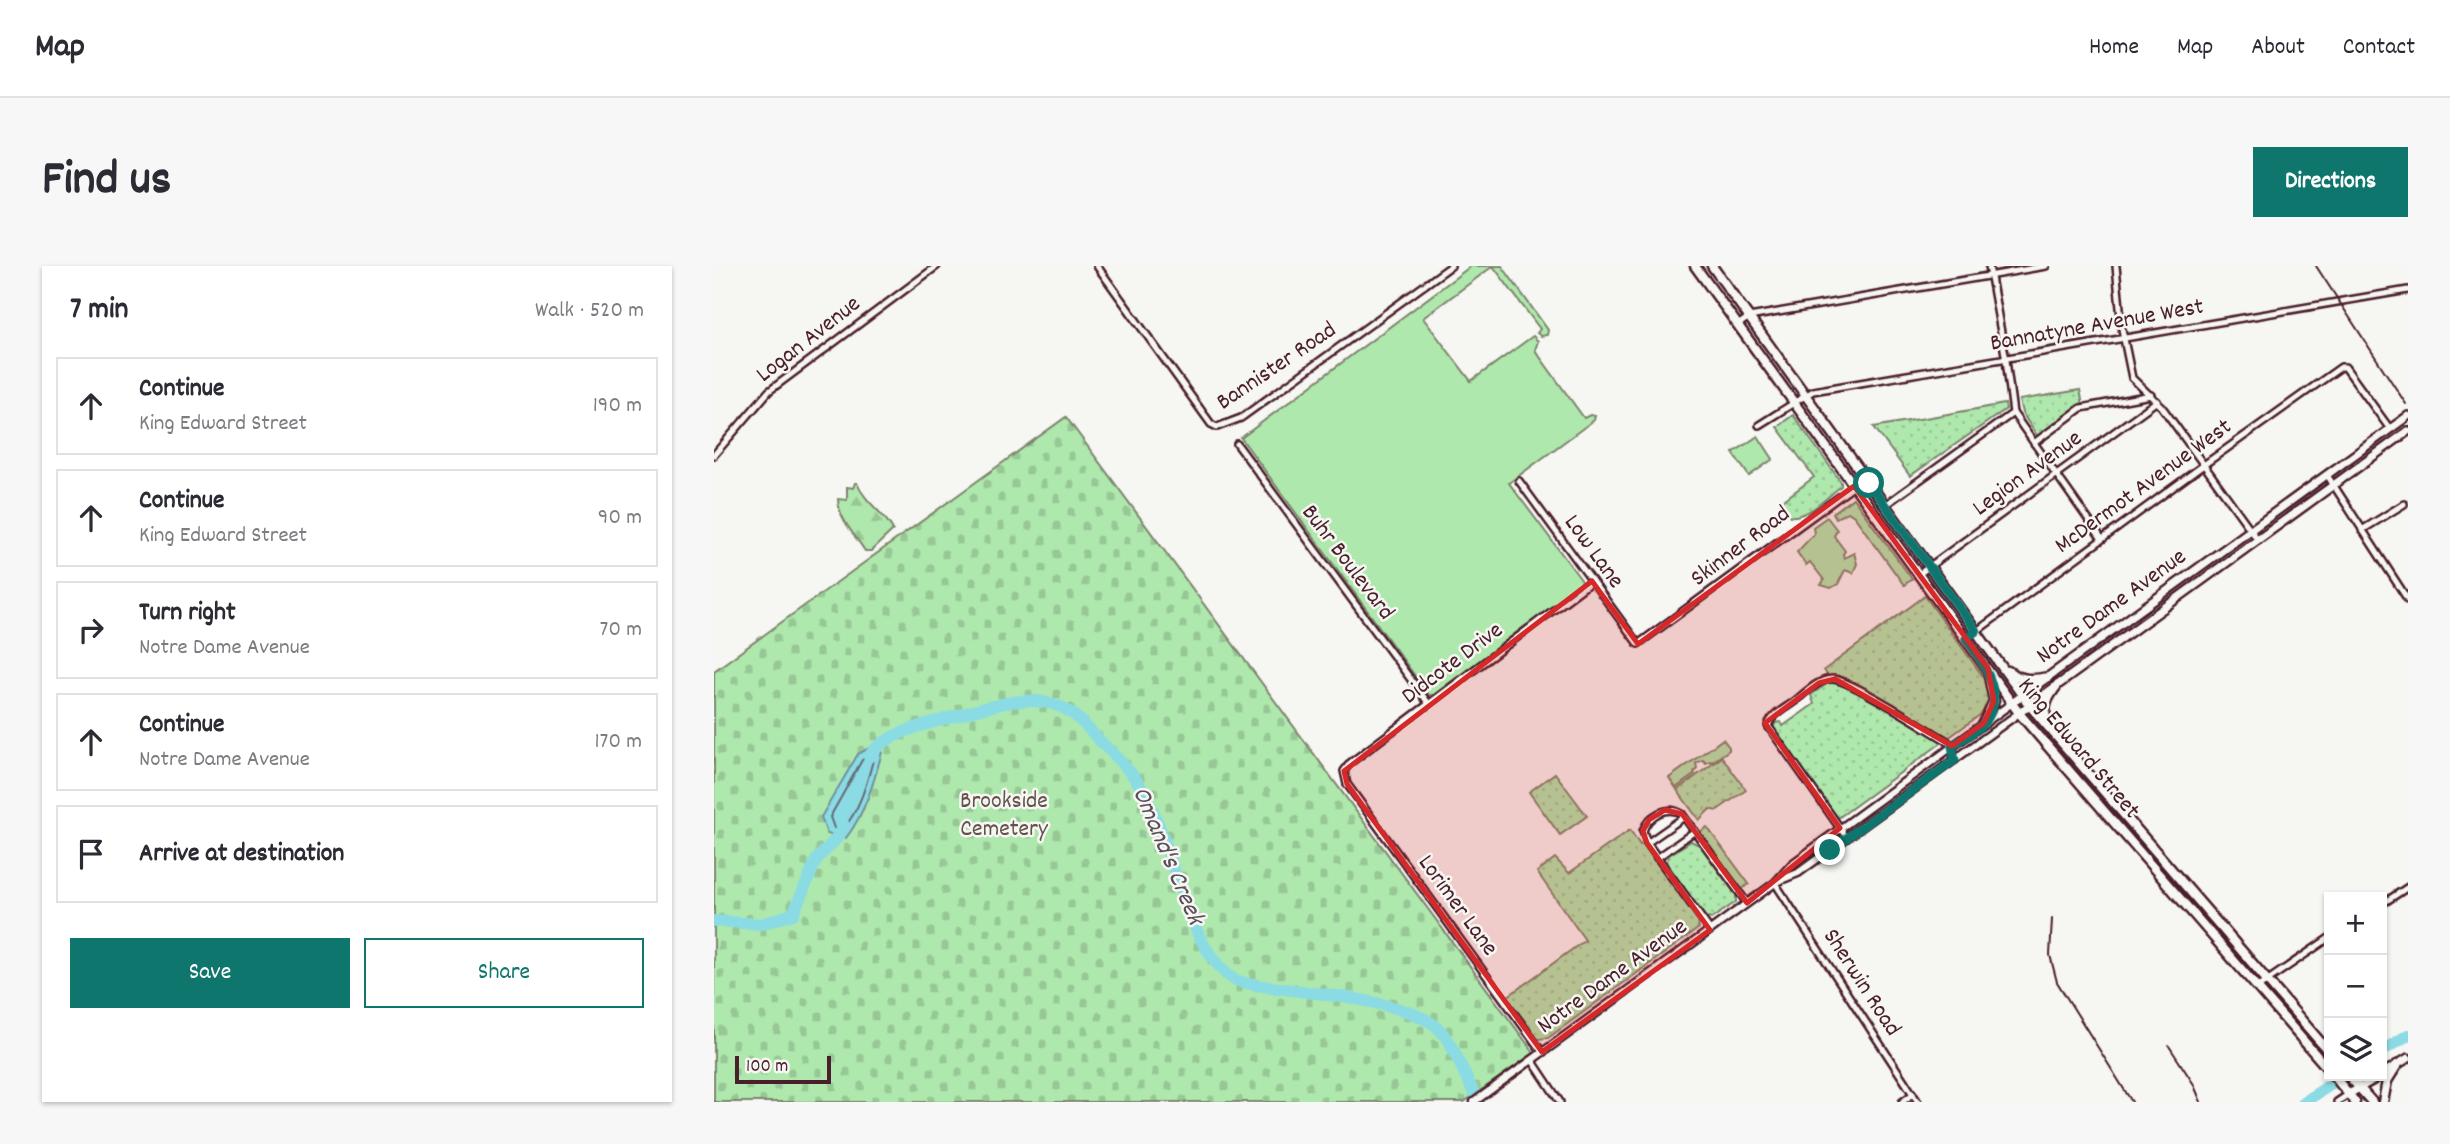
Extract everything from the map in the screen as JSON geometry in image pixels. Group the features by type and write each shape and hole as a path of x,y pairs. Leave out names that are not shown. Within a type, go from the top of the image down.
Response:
{"main road":[{"name":"King Edward Street","path":"1695,266 2019,713 2324,1064"},
{"name":"King Edward Street","path":"1712,266 2030,706 2324,1046"},
{"name":"Notre Dame Avenue","path":"2012,703 2408,416"},
{"name":"Notre Dame Avenue","path":"2019,713 2408,431"},
{"path":"2001,665 2019,678 2033,680 2048,677"},
{"path":"1984,723 1994,701 1988,668"},
{"path":"2048,726 2045,707 2058,684"},
{"path":"2204,926 2213,918"},
{"path":"2302,1038 2311,1031"},
{"path":"2387,1071 2408,1058"},
{"path":"2383,1102 2387,1081 2397,1065"},
{"path":"2338,1081 2356,1102"},
{"path":"2353,1081 2372,1102"},
{"path":"2349,1094 2372,1081"}],"street":[{"name":"Logan Avenue","path":"714,455 769,391 937,266"},
{"name":"Bannister Road","path":"1097,266 1211,424 1217,427 1241,418 1451,266"},
{"path":"1989,266 2013,413 2102,539"},
{"path":"1738,325 1749,317 2046,266"},
{"path":"2116,266 2124,338 2132,378 2157,401 2258,540"},
{"name":"Bannatyne Avenue West","path":"1759,425 1814,391 2408,290"},
{"name":"McDermot Avenue West","path":"1966,639 2341,367 2345,367 2390,429"},
{"path":"2034,443 2081,408 2151,394"},
{"name":"Legion Avenue","path":"1919,574 2157,401"},
{"path":"1885,505 2013,413"},
{"name":"Buhr Boulevard","path":"1237,444 1429,704"},
{"path":"2327,475 2408,600"},
{"name":"Skinner Road","path":"1639,644 1865,478"},
{"name":"Low Lane","path":"1519,481 1639,644"},
{"path":"2362,530 2404,504"},
{"name":"Didcote Drive","path":"1345,779 1344,771 1350,763 1592,581"},
{"path":"1847,838 1768,726 1774,717 1811,689 1827,679 1844,681 1946,740 1952,746 1955,760"},
{"name":"Notre Dame Avenue","path":"1775,883 1791,864 2012,703"},
{"name":"Notre Dame Avenue","path":"1474,1102 1775,883 1798,873 2019,713"},
{"name":"Lorimer Lane","path":"1345,779 1542,1052"},
{"path":"1869,807 1876,817"},
{"path":"1710,930 1643,836 1649,820 1661,812 1674,809 1684,817 1747,903"},
{"path":"1647,843 1684,817"},
{"path":"1657,858 1695,831"},
{"name":"Sherwin Road","path":"1775,883 1918,1102"},
{"path":"2387,901 2408,887"},
{"path":"2258,987 2324,941"},
{"path":"1532,1060 1560,1102"},
{"path":"1902,1102 1913,1094"},
{"path":"2337,1102 2349,1094"}],"highlighted area":[{"path":"1854,486 1988,668 1994,701 1984,723 1952,746 1835,679 1819,683 1765,723 1840,828 1747,903 1682,814 1665,810 1649,820 1643,831 1647,843 1710,930 1542,1052 1347,784 1344,771 1592,581 1638,644"}],"green space":[{"path":"1471,266 1493,266 1423,318 1471,381 1533,336 1538,341 1535,350 1584,418 1595,416 1594,420 1509,483 1582,581 1443,691 1429,695 1241,438"},
{"path":"1493,266 1502,266 1548,330 1547,335 1541,336 1537,333 1540,329"},
{"path":"2080,390 2083,404 2038,437 2022,413 2019,400"},
{"path":"2005,404 2006,409 1910,476 1874,427"},
{"path":"1793,415 1841,482 1841,486 1824,501 1797,516 1790,516 1780,503 1814,477 1777,427"},
{"name":"Brookside Cemetery","path":"1066,417 1534,1053 1464,1102 714,1102 714,671"},
{"path":"1758,436 1773,459 1749,476 1733,453"},
{"path":"855,483 893,530 871,551 865,551 844,520 839,506 838,499 847,500 847,487 853,488"},
{"path":"1853,498 1912,579 1904,585 1854,516 1848,512 1836,518 1833,513"},
{"path":"1827,517 1837,530 1834,536 1845,551 1844,558 1854,553 1857,564 1853,573 1845,570 1838,584 1831,588 1821,585 1824,580 1810,562 1806,565 1797,552 1814,534 1813,527"},
{"path":"1925,596 1997,696 1995,704 1838,818 1773,729 1775,723 1781,722 1783,726 1814,704 1811,695 1832,683 1824,670"},
{"path":"1723,739 1729,750 1712,762 1706,763 1703,760 1696,763 1695,774 1676,788 1669,778"},
{"path":"1722,757 1746,790 1716,811 1710,809 1699,820 1677,790"},
{"path":"1555,773 1587,816 1560,835 1529,792"},
{"path":"1707,827 1749,884 1742,889 1701,834"},
{"path":"1630,830 1698,921 1699,928 1548,1038 1538,1039 1507,997 1585,940 1537,872 1555,858 1569,873"},
{"path":"1691,841 1701,846 1736,895 1736,902 1711,919 1705,917 1666,863 1669,855"}],"water":[{"path":"878,746 882,752 859,818 846,838 827,834 821,817 858,754"}],"waterway":[{"name":"Omand's Creek","path":"869,757 876,748 898,735 990,707 1031,701 1045,702 1070,712 1137,781 1160,829 1198,935 1212,957 1229,976 1248,984 1333,995 1383,1005 1424,1019 1438,1028 1450,1044 1479,1102"},
{"name":"Omand's Creek","path":"714,921 762,924 793,914 817,859 838,837 843,823"},
{"name":"Omand's Creek","path":"2387,1048 2408,1035"},
{"name":"Omand's Creek","path":"2304,1102 2330,1085"}],"railway":[{"path":"2316,266 2406,404"},
{"path":"2052,919 2050,955 2057,982 2132,1102"},
{"path":"2169,1046 2193,1083 2201,1102"}],"route":[{"path":"1830,850 1955,760 1952,746 1984,723 1994,701 1988,668 1966,639 1976,631 1869,483"}]}
